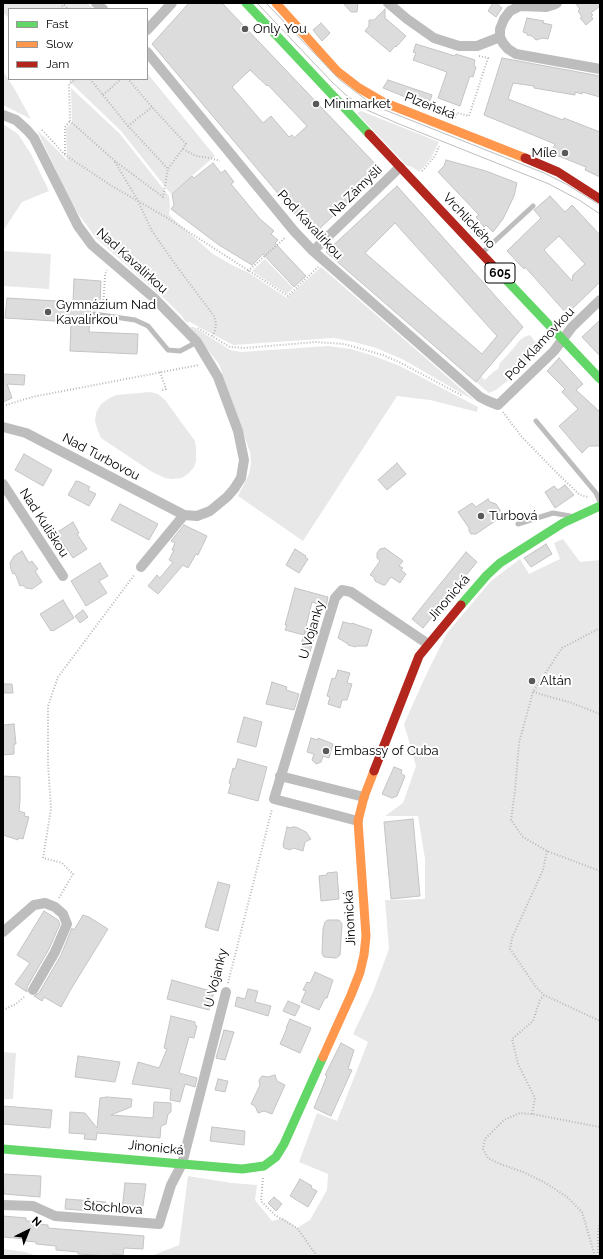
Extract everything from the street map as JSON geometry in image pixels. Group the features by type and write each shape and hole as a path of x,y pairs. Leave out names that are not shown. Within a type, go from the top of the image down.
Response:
{"street":[{"path":"148,29 172,3"},
{"name":"Vrchlického","path":"246,3 600,379"},
{"name":"Plzeňská","path":"276,3 337,71 359,88 383,102 504,148 558,172 600,199"},
{"path":"388,3 407,20 434,38 459,46 476,46 500,37"},
{"path":"557,3 546,7 520,6 510,11 504,19 500,29 500,37 508,49 516,54 600,69"},
{"name":"Pod Kavalírkou","path":"148,53 294,231 313,251 480,397 498,405"},
{"name":"Nad Kavalírkou","path":"3,114 16,120 34,138 78,226 92,245 154,298 184,327 197,342 218,377 238,431 244,460 240,478 234,489 210,511 197,516 184,515"},
{"name":"Na Zámyšli","path":"313,251 400,167"},
{"name":"Pod Klamovkou","path":"498,405 554,351 572,327 600,300"},
{"name":"Nad Turbovou","path":"3,427 26,433 184,515"},
{"name":"Nad Kuliškou","path":"3,484 63,576"},
{"name":"Jinonická","path":"3,1149 242,1169 264,1166 276,1157 284,1144 360,972 366,936 358,821 364,797 419,656 474,589 500,563 540,536 575,516 600,506"},
{"path":"141,567 184,515"},
{"name":"U Vojanky","path":"274,799 335,598 342,590 351,592 428,644"},
{"path":"280,776 364,797"},
{"path":"274,799 358,821"},
{"path":"3,932 34,905 45,903 55,907 63,914 67,924 55,952 33,990"},
{"name":"U Vojanky","path":"182,1164 226,992"},
{"name":"Štochlova","path":"3,1205 33,1206 54,1216 159,1224 171,1185 182,1164"}],"lane":[{"path":"482,254 533,206"},
{"path":"94,314 103,314 135,320 148,326 168,350 180,350 197,342"},
{"path":"536,421 596,493 600,502"},
{"path":"518,524 553,513 575,516"}],"path":[{"path":"454,119 457,113 469,116 488,58 477,55 476,46"},
{"path":"65,155 65,127 70,121 69,84 75,80"},
{"path":"91,80 128,126 168,169"},
{"path":"103,95 120,80"},
{"path":"70,121 115,161 163,196 168,169 186,144 129,80"},
{"path":"128,126 152,107"},
{"path":"27,130 36,126 43,131 65,155 112,186 164,216 288,296 324,262"},
{"path":"420,173 435,156 438,146"},
{"path":"183,149 196,156 220,161"},
{"path":"115,161 138,201 155,235 214,316 216,324 215,331 212,336"},
{"path":"248,271 294,231"},
{"path":"103,314 105,276"},
{"path":"184,327 189,324 230,346 245,348 315,342 344,344 395,360 465,398"},
{"path":"3,406 32,397 201,364"},
{"path":"160,372 166,388 162,390"},
{"path":"498,405 520,436 580,495 588,497"},
{"path":"55,907 73,874 62,862 43,858 51,809 48,763 48,706 58,677 141,567"},
{"path":"600,628 562,648 533,692 519,743 511,820 523,837 547,851 600,871"},
{"path":"533,692 572,703 600,714"},
{"name":"U Vojanky","path":"226,992 264,845 274,799"},
{"path":"547,851 543,870 512,938 510,949 536,987 544,995 600,1021"},
{"path":"3,1010 16,1004 33,990"},
{"path":"532,1114 535,1098 518,1064 512,1039 532,1021 540,1000 544,995"},
{"path":"595,1256 582,1212 567,1197 544,1182 488,1158 483,1149 485,1139 504,1120 520,1113 600,1127"},
{"path":"264,1166 261,1201 275,1215 297,1228 317,1256"},
{"path":"598,1256 598,1233 600,1221"}],"shaded area":[{"path":"3,3 87,3 93,8 8,8 8,17 3,13"},
{"path":"3,71 31,119 3,105"},
{"path":"148,74 215,156 171,194 121,131 69,81 148,80"},
{"path":"71,88 120,134 169,196 169,215 213,254 249,273 287,298 321,267 475,401 402,359 376,348 334,338 233,345 190,322 186,322 168,302 96,238 74,208 37,130 67,160 66,128 72,122"},
{"path":"361,111 439,142 431,158 419,172 406,165 357,113"},
{"path":"3,124 18,134 31,154 49,191 22,202 3,231"},
{"path":"3,251 51,254 49,289 3,286"},
{"path":"265,259 293,288 287,294 252,271"},
{"path":"190,327 194,327 230,350 241,352 328,346 351,349 400,366 478,407 477,412 430,400 397,396 303,541 238,496 249,474 251,463 250,452 219,364"},
{"path":"530,335 540,348 506,382 496,390 489,393 476,382 481,376 485,380 498,369 500,363 519,341"},
{"path":"150,392 158,394 165,400 195,441 196,461 194,467 182,478 165,478 152,472 101,438 98,431 95,421 96,413 101,404 116,395"},
{"path":"563,539 580,562 600,560 600,1256 151,1256 179,1245 188,1176 232,1183 257,1185 255,1200 272,1221 283,1218 297,1228 310,1220 327,1190 328,1174 299,1162 317,1113 337,1121 368,1042 353,1034 373,992 389,949 385,900 425,899 425,859 418,816 385,816 403,803 416,766 404,724 447,633 491,581 520,559 529,574 560,559 554,543"},
{"path":"3,1052 16,1053 13,1099 3,1099"},
{"path":"3,1249 25,1252 37,1256 3,1256"}],"building":[{"path":"189,3 222,3 381,170 313,235 152,44","holes":["250,70 267,86 268,85 307,126 294,138 292,135 289,137 271,116 263,123 232,87"]},
{"path":"343,3 358,3 357,12 351,12"},
{"path":"493,3 496,3 502,8 496,17 488,11"},
{"path":"575,3 600,3 600,6 591,13 593,15 591,16 593,19 586,25 580,18 582,17 578,11 580,9"},
{"path":"385,9 385,18 406,36 390,52 365,31 369,26 369,20 374,20"},
{"path":"527,18 544,21 543,23 552,25 548,39 543,38 536,40 532,36 523,32"},
{"path":"321,23 330,33 322,41 313,30"},
{"path":"416,44 455,56 456,54 475,60 474,66 476,67 473,77 470,76 460,106 438,98 447,72 413,60 416,53 413,52"},
{"path":"502,58 600,76 600,97 582,92 582,94 575,92 575,95 513,83 508,99 600,132 600,177 585,170 586,167 551,153 555,144 484,115"},
{"path":"388,80 432,95 428,106 383,88"},
{"path":"446,160 486,171 517,183 514,196 503,219 493,232 486,225 484,227 476,217 479,215 438,172 444,166"},
{"path":"213,163 221,173 225,170 234,182 231,184 260,219 274,231 271,234 278,240 275,243 306,276 294,287 263,254 252,265 219,245 171,209 174,205 172,194 192,176 194,178"},
{"path":"397,186 523,327 476,382 326,252","holes":["395,223 497,336 482,354 365,253"]},
{"path":"550,196 565,212 572,205 600,235 600,282 567,314 525,267 524,269 507,251 541,218 534,210","holes":["559,236 585,264 573,275 572,281 544,250"]},
{"name":"Gymnázium Nad Kavalírkou","path":"74,279 101,281 100,305 91,305 89,332 138,334 137,354 70,351 71,322 5,318 7,298 73,302"},
{"path":"600,320 600,356 582,337"},
{"path":"559,358 583,384 576,390 600,412 600,446 589,446 582,453 559,426 578,409 562,392 565,389 547,371"},
{"path":"3,374 25,375 24,385 7,384 12,398 3,402"},
{"path":"24,454 52,470 43,486 15,470"},
{"path":"397,463 406,474 387,490 378,480"},
{"path":"76,481 90,487 88,490 96,494 89,506 68,495"},
{"path":"565,485 574,495 555,508 545,492 554,486 558,490"},
{"name":"Turbová","path":"488,499 490,502 496,504 502,513 500,515 501,517 476,534 471,534 469,528 458,512 472,503 476,507"},
{"path":"120,504 158,524 149,540 111,520"},
{"path":"73,522 79,533 77,534 87,549 73,558 56,533"},
{"path":"184,525 207,536 198,555 196,554 188,568 183,565 158,594 148,586 157,575 160,578 173,562 169,560 174,550 172,550 175,543 171,541"},
{"path":"546,544 552,554 531,567 524,558"},
{"path":"385,548 403,561 399,566 403,568 401,570 406,574 400,583 391,577 385,585 383,585 375,581 374,577 370,575 380,561 377,558 377,553 380,549"},
{"path":"295,549 308,559 299,573 286,565"},
{"path":"22,551 29,563 32,561 38,569 35,571 42,582 32,589 26,588 22,585 20,586 15,573 13,574 11,569 10,563 14,556"},
{"path":"466,552 477,562 423,628 412,619"},
{"path":"100,563 108,576 99,581 107,593 86,606 71,581"},
{"path":"295,588 328,597 326,607 312,602 304,635 285,630"},
{"path":"63,600 74,618 51,631 40,614"},
{"path":"83,610 88,617 80,623 75,616"},
{"path":"343,622 352,623 372,630 367,646 356,647 348,645 338,638"},
{"path":"306,628 316,631 310,652 302,650 303,645 301,644"},
{"path":"338,670 350,673 347,683 352,684 347,700 342,700 340,708 328,704 330,697 327,696 332,678 335,679"},
{"path":"272,682 287,687 286,690 299,694 294,710 266,704"},
{"path":"3,684 12,684 13,693 3,693"},
{"path":"244,717 262,722 256,747 237,742"},
{"path":"14,724 16,744 14,744 14,754 3,755 3,725"},
{"path":"311,738 318,740 318,738 333,744 329,758 323,756 321,762 316,764 312,760 314,754 307,752"},
{"path":"238,759 267,767 258,801 228,793 233,768 235,769"},
{"path":"394,767 402,770 401,773 405,776 397,796 392,798 382,794"},
{"path":"3,776 20,777 19,811 25,813 24,816 29,817 23,839 18,838 18,840 3,835"},
{"path":"413,819 420,896 391,899 384,822"},
{"path":"287,827 296,827 306,832 311,839 305,842 303,851 293,848 290,850 284,848 283,845"},
{"path":"337,872 339,899 321,901 319,876"},
{"path":"218,882 230,885 218,931 205,927"},
{"path":"44,911 58,920 60,924 49,949 27,987 27,992 15,984 30,963 17,955"},
{"path":"83,915 108,929 61,1007 44,997 42,1001 34,996 39,993 61,955 72,928 74,930"},
{"path":"328,920 339,920 342,924 340,955 336,958 324,957 322,954 323,929 325,922"},
{"path":"315,972 333,980 327,998 325,998 319,1010 301,1002 306,991 303,990 307,982 310,983"},
{"path":"172,980 214,992 209,1010 167,999"},
{"path":"248,989 258,991 255,1002 271,1006 268,1016 235,1006 237,997 245,999"},
{"path":"288,1001 300,1006 295,1016 283,1011"},
{"path":"171,1016 195,1022 195,1025 197,1026 194,1038 189,1037 179,1073 197,1078 195,1087 185,1084 180,1102 170,1100 171,1089 132,1084 138,1062 159,1068 167,1049 164,1048"},
{"path":"290,1019 311,1028 300,1053 280,1044"},
{"path":"224,1030 234,1032 225,1060 216,1058"},
{"path":"341,1043 354,1050 348,1069 352,1070 331,1116 314,1108 327,1076 325,1075"},
{"path":"78,1056 120,1062 115,1082 75,1077"},
{"path":"275,1075 277,1081 285,1085 272,1114 264,1111 258,1113 255,1106 251,1104 260,1085 259,1080 262,1076 268,1077"},
{"path":"218,1079 228,1081 225,1092 215,1090"},
{"path":"107,1097 132,1099 131,1107 111,1115 153,1118 154,1102 171,1103 171,1112 168,1114 166,1124 161,1126 160,1138 97,1133 96,1140 84,1139 85,1134 69,1133 70,1112 85,1113 97,1128 100,1098"},
{"path":"3,1106 52,1110 50,1128 3,1124"},
{"path":"212,1127 245,1131 244,1145 210,1141"},
{"path":"3,1174 41,1176 40,1197 4,1194"},
{"path":"300,1179 312,1186 311,1188 317,1191 308,1207 290,1196"},
{"path":"125,1183 146,1184 143,1206 134,1206 133,1211 122,1210"},
{"path":"274,1197 282,1204 276,1211 268,1203"},
{"path":"66,1199 106,1202 105,1212 65,1209"},
{"path":"3,1216 26,1218 26,1221 38,1221 37,1224 48,1225 48,1228 144,1236 143,1249 124,1248 123,1255 112,1254 112,1256 78,1254 78,1252 56,1250 56,1246 36,1244 36,1242 25,1241 25,1239 3,1237"}],"tram line":[{"path":"257,3 332,82 346,95 367,110 549,184 579,200 600,214"},
{"path":"266,3 340,80 373,105 544,173 566,184 600,205"}],"traffic: fast":[{"path":"246,3 369,134"},
{"path":"495,268 600,379"},
{"path":"461,605 487,575 500,563 563,523 600,506"},
{"path":"3,1149 242,1169 264,1166 276,1157 284,1144 323,1057"}],"traffic: slow":[{"path":"276,3 337,71 359,88 383,102 525,158"},
{"path":"323,1057 351,995 360,972 364,955 366,936 358,821 364,797 374,771"}],"traffic: jam":[{"path":"369,134 495,268"},
{"path":"525,158 558,172 600,199"},
{"path":"374,771 419,656 461,605"}],"place":[{"name":"Only You","path":"245,29"},
{"name":"Minimarket","path":"316,104"},
{"name":"Míle","path":"565,153"},
{"name":"Gymnázium Nad Kavalírkou","path":"48,312"},
{"name":"Turbová","path":"481,516"},
{"name":"Altán","path":"532,681"},
{"name":"Embassy of Cuba","path":"326,751"}]}
